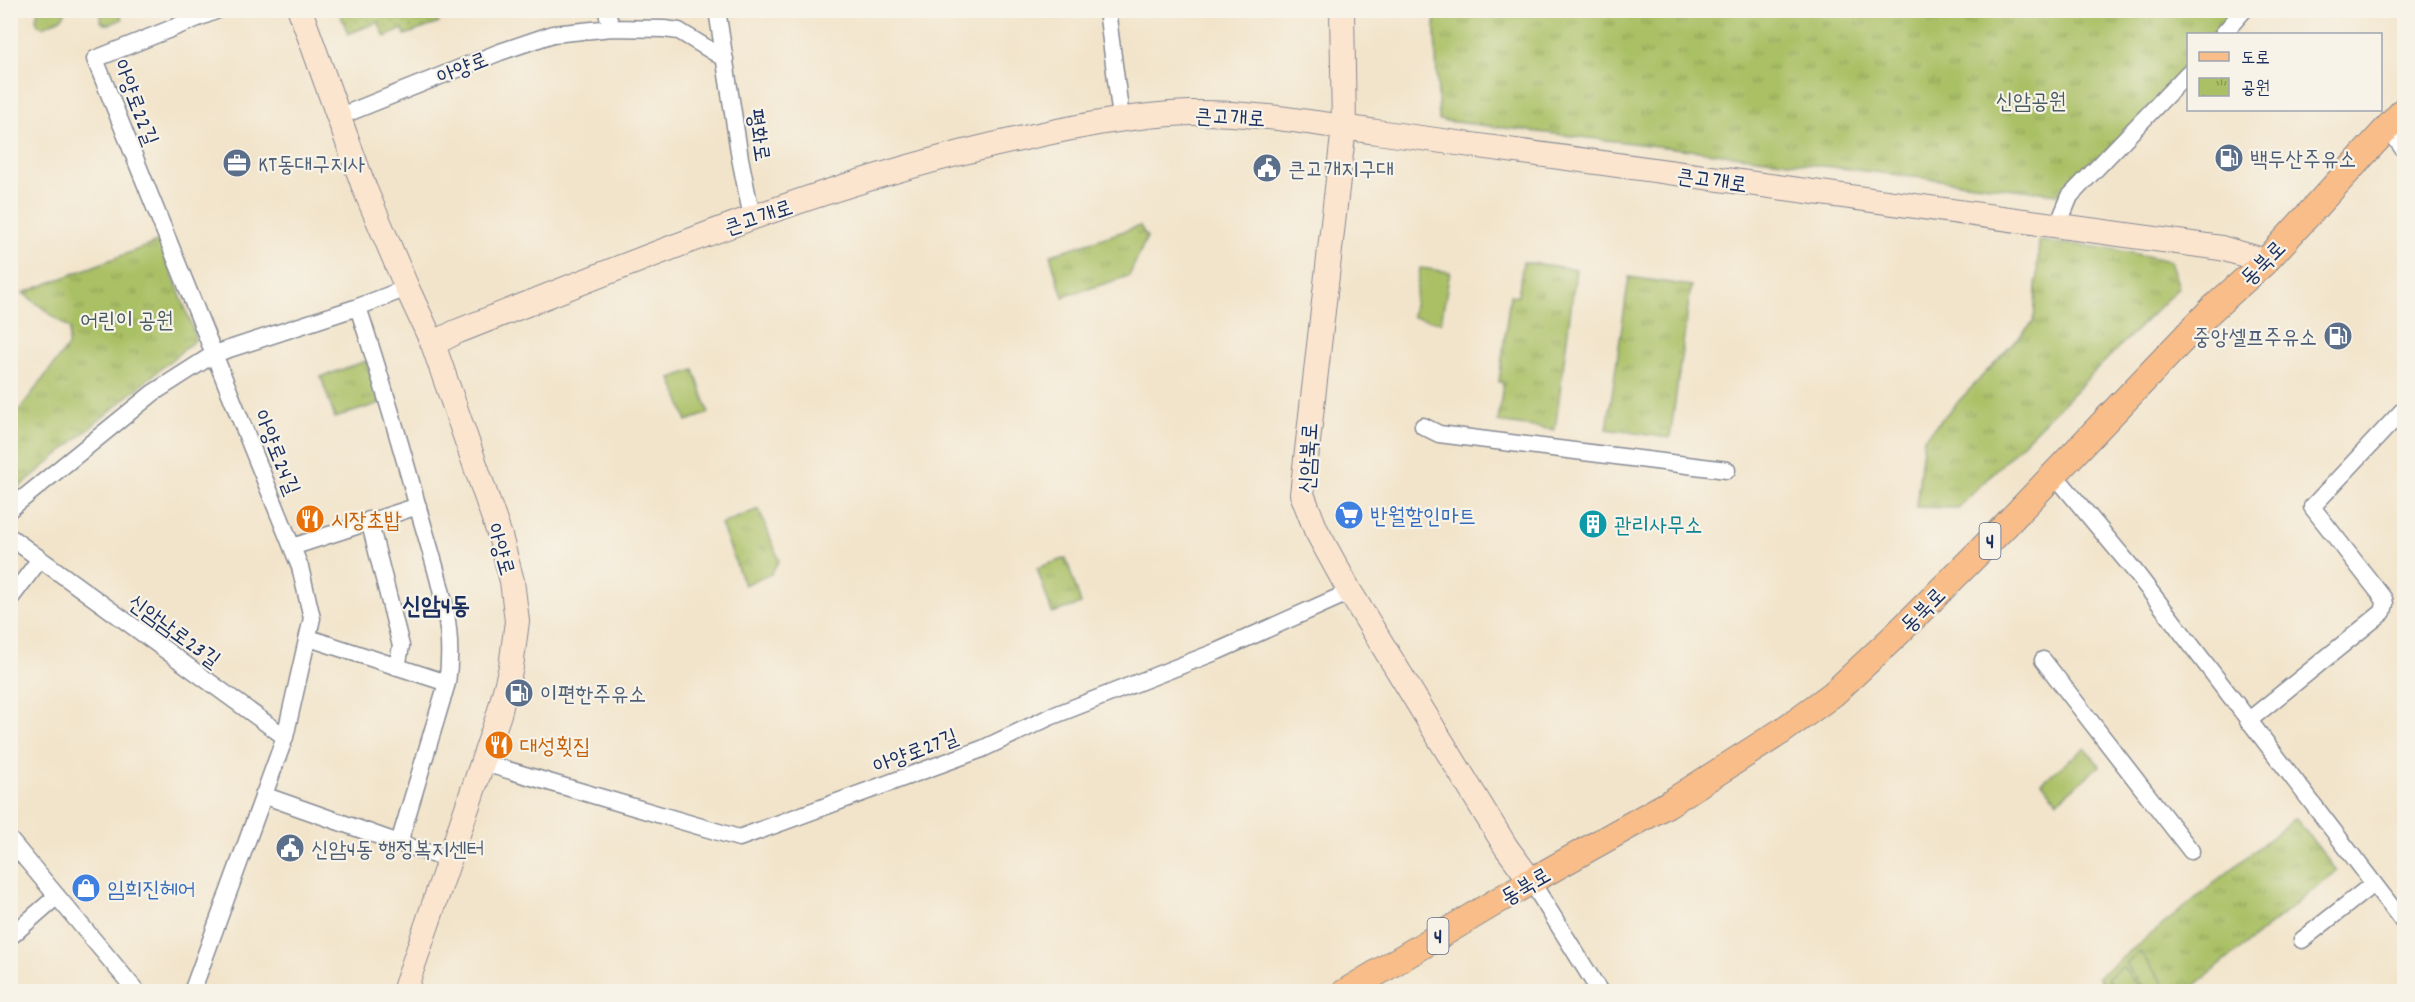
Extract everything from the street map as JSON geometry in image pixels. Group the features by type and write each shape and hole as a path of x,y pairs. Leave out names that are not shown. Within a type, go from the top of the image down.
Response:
{"main road":[{"name":"아양로","path":"300,10 364,187 433,344 500,536 512,581 517,621 512,668 484,763 404,992"},
{"name":"신암북로","path":"1342,10 1344,128 1302,494 1307,512 1350,592 1506,847 1532,880"},
{"name":"큰고개로","path":"433,344 466,328 720,228 885,174 982,147 1121,118 1191,113 1244,115 1315,122 1344,128 2221,248 2266,261"},
{"name":"동북로","path":"1346,992 1532,880 1668,804 1782,731 1833,694 1897,634 2210,311 2266,261 2396,119"}],"street":[{"name":"아양로22길","path":"145,183 95,59 218,10"},
{"path":"606,10 612,28 679,31 725,59"},
{"name":"평화로","path":"717,10 740,158 752,218"},
{"path":"1107,10 1121,118"},
{"path":"2224,33 2244,10"},
{"name":"아양로","path":"338,117 500,52 553,34 612,28"},
{"path":"2058,225 2070,196 2187,74"},
{"path":"2396,119 2404,150"},
{"name":"아양로24길","path":"145,183 300,567 312,618 309,638"},
{"path":"10,509 153,393 214,354 358,307 407,288"},
{"path":"358,307 401,440 417,506 438,575 450,640 451,660 447,683 399,843"},
{"path":"2248,721 2383,612 2384,599 2312,507 2404,409"},
{"path":"1423,426 1438,434 1727,470"},
{"path":"2054,474 2133,569 2404,923"},
{"path":"292,547 417,506"},
{"path":"369,520 400,646 397,667"},
{"name":"신암남로23길","path":"10,537 285,737"},
{"path":"10,599 40,559"},
{"name":"아양로27길","path":"484,763 739,838 982,749 1050,717 1218,651 1350,592"},
{"path":"192,992 285,737 309,638 447,683"},
{"path":"2043,660 2191,851"},
{"path":"263,795 450,860"},
{"path":"10,840 137,992"},
{"path":"1532,880 1600,992"},
{"path":"2302,940 2373,884"},
{"path":"10,937 57,896"}],"green space":[{"path":"38,10 66,11 62,18 43,27 38,25 36,19"},
{"path":"101,10 118,11 122,19 104,24 101,21"},
{"path":"339,11 434,11 439,23 405,35 403,29 385,37 378,22 348,34"},
{"name":"신암공원","path":"1434,11 2237,11 2218,33 2187,33 2187,68 2066,195 1439,120"},
{"path":"1140,226 1147,237 1129,276 1063,297 1050,255"},
{"name":"어린이 공원","path":"160,241 195,340 11,494 10,422 68,346 70,329 23,293"},
{"path":"2039,241 2107,248 2170,261 2179,287 1958,508 1916,507 1924,438 2034,321"},
{"path":"1523,262 1576,269 1555,430 1498,422 1503,383 1499,382 1510,295 1518,296"},
{"path":"1420,268 1450,272 1441,322 1412,317"},
{"path":"1629,277 1691,286 1670,438 1607,429"},
{"path":"366,361 380,403 335,418 321,377"},
{"path":"694,370 709,413 687,421 671,378"},
{"path":"759,509 779,560 771,574 744,585 721,524"},
{"path":"1066,558 1081,604 1052,613 1037,568"},
{"path":"2085,748 2100,766 2057,801 2042,782"},
{"path":"2295,818 2337,871 2188,991 2182,991 2176,985 2168,991 2109,991 2098,977"},
{"path":"2140,952 2163,983 2152,991 2146,991 2125,963"},
{"path":"2122,967 2142,991 2118,991 2107,979"}],"place":[{"name":"백두산주유소","path":"2229,158"},
{"name":"KT동대구지사","path":"237,163"},
{"name":"큰고개지구대","path":"1267,168"},
{"name":"중앙셀프주유소","path":"2338,336"},
{"name":"반월할인마트","path":"1349,515"},
{"name":"시장초밥","path":"310,519"},
{"name":"관리사무소","path":"1593,524"},
{"name":"이편한주유소","path":"519,693"},
{"name":"대성횟집","path":"499,745"},
{"name":"신암4동 행정복지센터","path":"290,848"},
{"name":"임희진헤어","path":"86,888"}],"district":[{"name":"신암4동","path":"436,605"}]}
